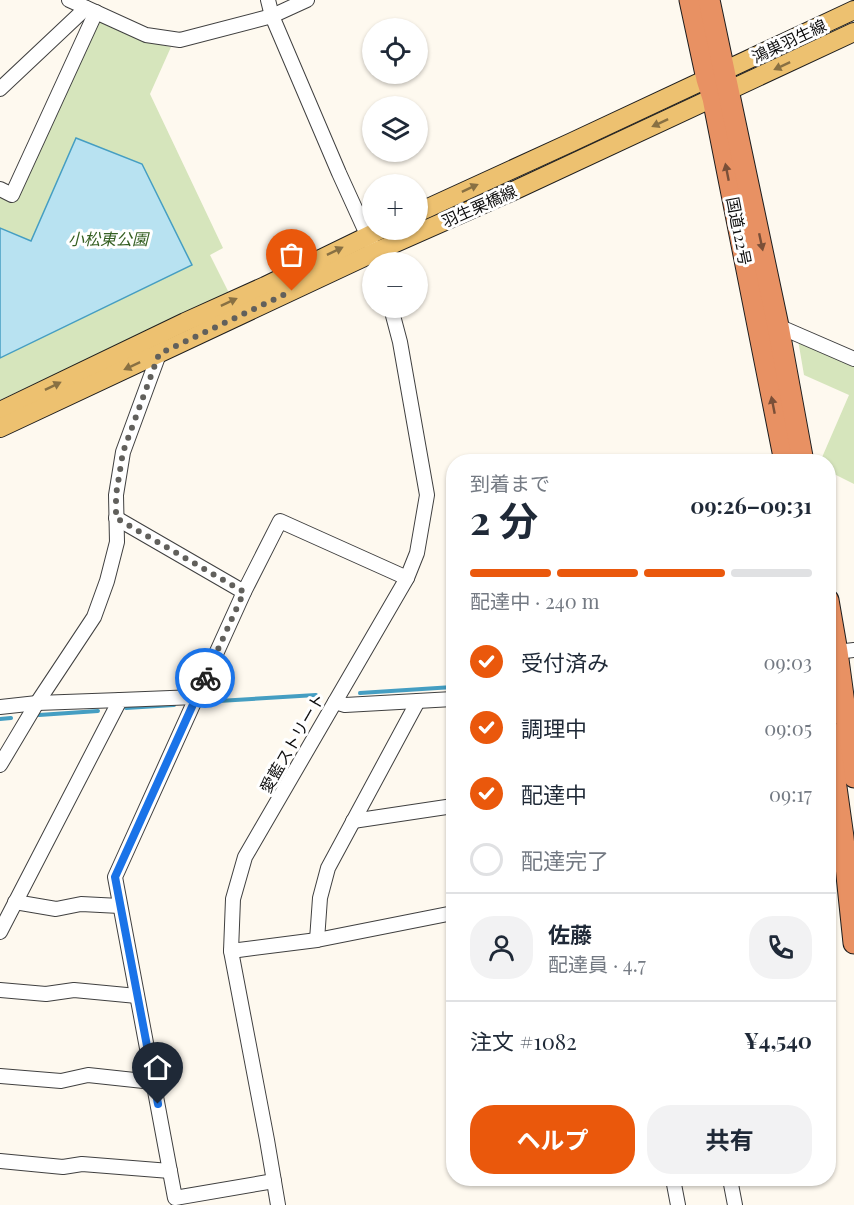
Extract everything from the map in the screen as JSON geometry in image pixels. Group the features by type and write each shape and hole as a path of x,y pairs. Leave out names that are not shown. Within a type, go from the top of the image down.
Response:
{"highway":[{"name":"国道122号","path":"690,0 718,85 778,326 802,454"},
{"name":"国道122号","path":"709,0 718,85 784,454"},
{"path":"836,624 845,651 854,777"},
{"path":"836,787 854,943"}],"main road":[{"name":"鴻巣羽生線","path":"718,85 854,10"},
{"name":"鴻巣羽生線","path":"718,85 854,32"},
{"name":"羽生栗橋線","path":"428,208 572,142 718,85"},
{"name":"羽生栗橋線","path":"0,411 265,286 511,192 718,85"},
{"name":"羽生栗橋線","path":"0,428 159,354 375,245"}],"street":[{"path":"69,0 146,35 180,40 272,16 308,0"},
{"path":"268,0 272,16 375,245"},
{"path":"0,90 91,10"},
{"path":"0,189 12,195 91,10"},
{"name":"愛藍ストリート","path":"278,1205 231,951 233,899 245,857 407,578 417,553 427,495 394,318"},
{"path":"778,326 854,359"},
{"path":"0,765 37,703 94,617 117,542 116,495 123,452 159,354"},
{"path":"116,518 244,592"},
{"path":"274,1181 176,1201 115,877 244,592 280,521 407,578"},
{"path":"0,707 37,703 196,697"},
{"path":"335,702 345,705 446,699"},
{"path":"0,932 8,908 120,700"},
{"path":"317,940 320,898 328,868 418,701"},
{"path":"353,821 446,807"},
{"path":"8,908 56,909 81,904 120,906"},
{"path":"231,951 317,940 446,913"},
{"path":"0,990 46,994 74,990 137,996"},
{"path":"0,1076 61,1081 88,1075 153,1082"},
{"path":"0,1161 63,1167 82,1164 170,1171"},
{"path":"674,1186 678,1205"},
{"path":"731,1186 735,1205"}],"green space":[{"name":"小松東公園","path":"95,20 143,41 171,47 150,94 223,248 210,255 229,293 0,400 0,196 14,202"},
{"path":"797,334 854,360 854,484 836,475 836,454 823,454 849,395 804,375"}],"water":[{"path":"76,138 142,164 192,265 0,358 0,228 31,241"}],"waterway":[{"path":"360,693 446,687"},
{"path":"202,702 316,695"},
{"path":"126,708 174,705"},
{"path":"39,715 98,711"},
{"path":"0,719 11,718"}],"way so far":[{"path":"205,678 244,592 116,518 116,495 123,452 159,354 292,291"}],"route":[{"path":"158,1104 115,877 205,678"}]}
